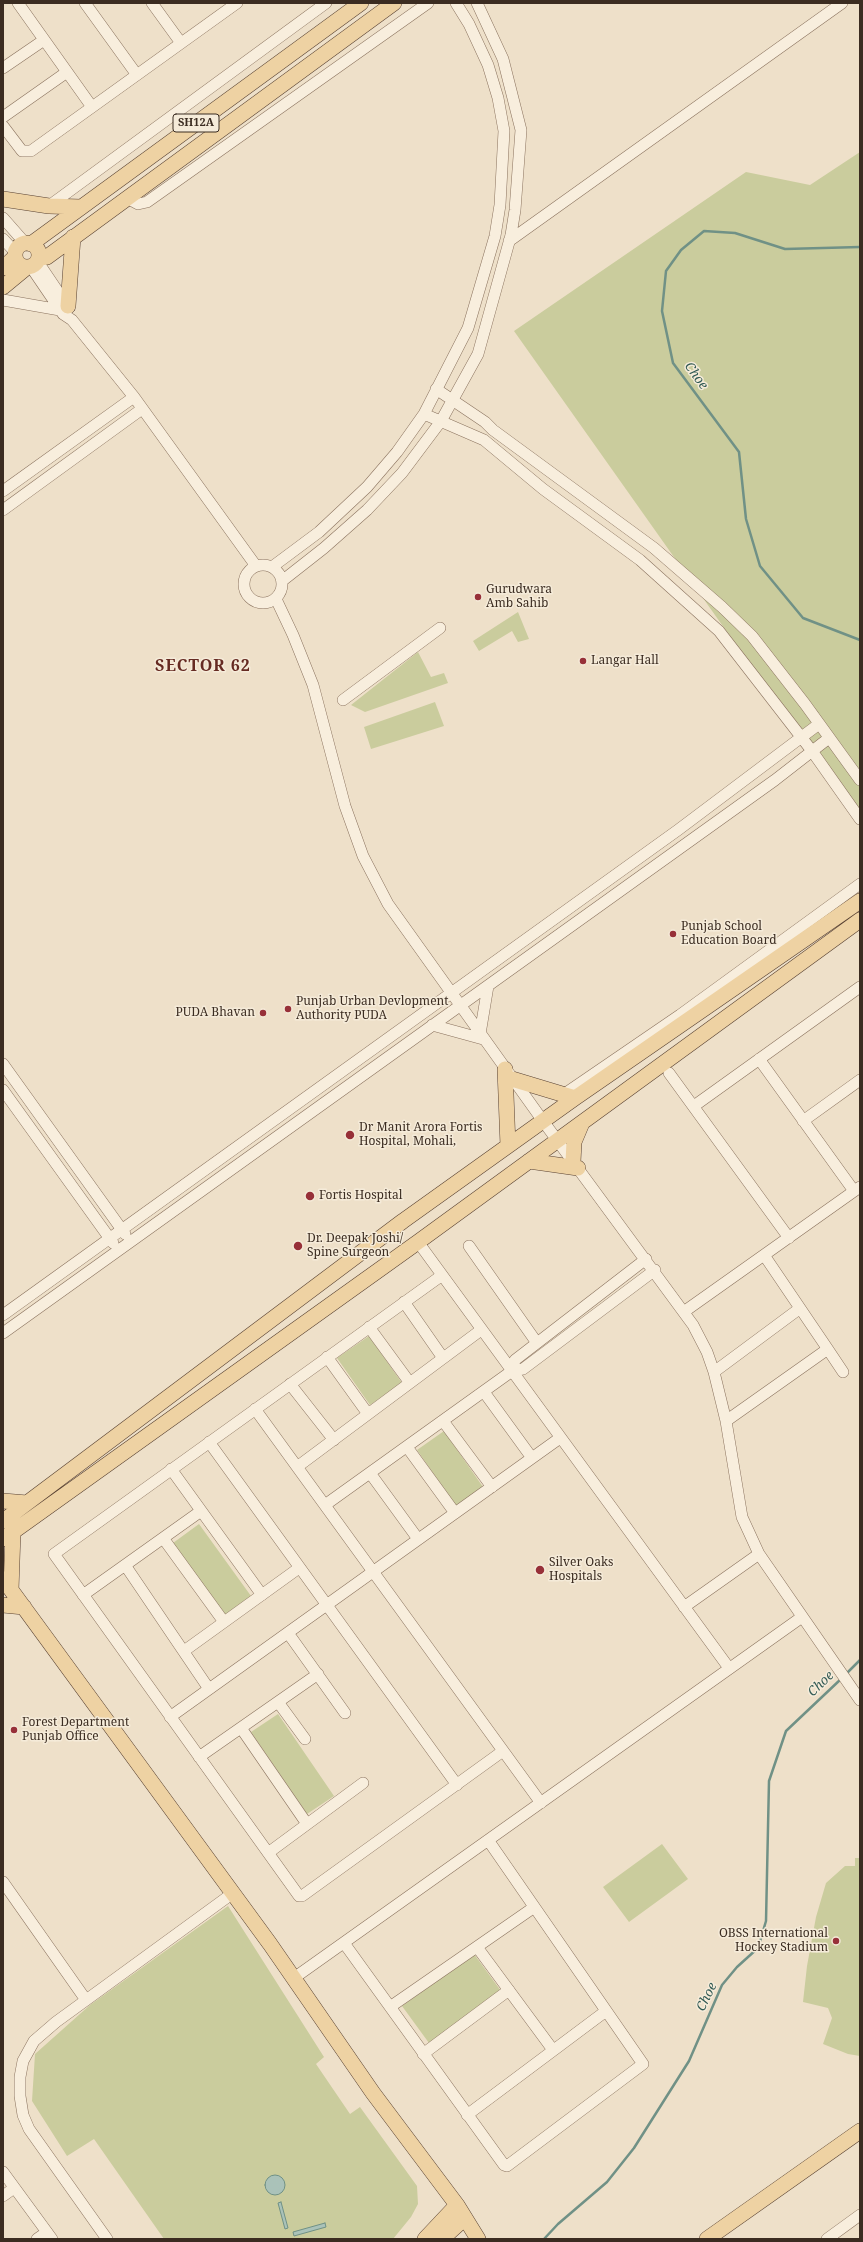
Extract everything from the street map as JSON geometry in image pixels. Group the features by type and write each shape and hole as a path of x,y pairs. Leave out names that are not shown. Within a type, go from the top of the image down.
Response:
{"main road":[{"name":"SH12A","path":"3,268 22,249 361,3"},
{"name":"SH12A","path":"3,287 34,263 47,257 394,3"},
{"path":"3,199 49,206 81,207"},
{"path":"67,312 73,237"},
{"path":"22,249 38,249 34,263 18,263 22,249"},
{"path":"478,2239 461,2211 373,2093 294,1978 7,1584 6,1531 27,1503 403,1221 542,1121 569,1096 860,901"},
{"path":"6,1531 418,1242 860,920"},
{"path":"508,1146 509,1074 569,1096"},
{"path":"529,1161 576,1165 574,1142 584,1121"},
{"path":"3,1501 27,1503"},
{"path":"3,1604 24,1607"},
{"path":"707,2239 860,2130"},
{"path":"724,2239 860,2142"},
{"path":"425,2239 461,2211"},
{"path":"442,2239 461,2211"}],"street":[{"path":"18,3 92,107"},
{"path":"85,3 137,75"},
{"path":"152,3 181,43"},
{"path":"3,126 22,151 31,151 238,3"},
{"path":"49,206 326,3"},
{"path":"127,198 138,204 147,202 428,3"},
{"path":"272,567 319,532 367,487 397,452 424,414 468,328 495,236 500,205 504,131 498,98 488,65 469,24 456,3"},
{"path":"282,581 324,548 368,510 402,473 454,401 478,354 509,242 515,210 521,130 502,59 477,3"},
{"path":"509,242 617,162 842,3"},
{"path":"5,62 44,40"},
{"path":"3,117 67,72"},
{"path":"3,218 22,249"},
{"path":"3,239 22,249"},
{"path":"34,263 67,312 134,397 256,566"},
{"path":"3,300 67,312"},
{"path":"436,390 486,422 493,430 654,548 722,607 752,636 860,780"},
{"path":"3,491 134,397"},
{"path":"3,510 142,409"},
{"path":"424,414 484,440 543,489 640,560 726,638 802,737 860,819"},
{"path":"262,565 272,567 279,573 282,581 281,593 276,599 265,603 259,603 249,597 246,592 244,580 247,574 256,566 262,565"},
{"path":"276,599 293,635 313,684 345,806 363,856 388,904 542,1121 685,1311 701,1338 714,1372 726,1421 742,1517 759,1554 860,1700"},
{"path":"343,700 440,628"},
{"path":"3,1314 450,992 678,830 819,724"},
{"path":"3,1333 775,780 829,738"},
{"path":"765,766 775,780"},
{"path":"678,830 687,842"},
{"path":"569,1096 860,884"},
{"path":"588,894 596,907"},
{"path":"482,1036 488,986"},
{"path":"694,1106 860,987"},
{"path":"432,1025 482,1036"},
{"path":"685,1311 857,1189 803,1121 759,1059"},
{"path":"3,1064 131,1241"},
{"path":"670,1073 789,1238"},
{"path":"803,1121 860,1080"},
{"path":"3,1090 118,1250"},
{"path":"43,1147 56,1137"},
{"path":"418,1242 441,1276 729,1668"},
{"path":"469,1246 537,1343"},
{"path":"764,1255 799,1309 843,1372"},
{"path":"512,1371 515,1360 646,1259"},
{"path":"325,1506 512,1371 523,1369 655,1270"},
{"path":"441,1276 54,1552 54,1555 298,1895 302,1896 503,1751"},
{"path":"404,1302 443,1358"},
{"path":"714,1372 799,1309"},
{"path":"369,1327 410,1383"},
{"path":"297,1467 481,1330"},
{"path":"726,1421 825,1351 827,1348"},
{"path":"327,1357 368,1414"},
{"path":"290,1384 334,1440"},
{"path":"484,1392 532,1458"},
{"path":"255,1409 541,1803"},
{"path":"444,1421 492,1487"},
{"path":"170,1717 560,1438"},
{"path":"209,1442 457,1785"},
{"path":"407,1447 455,1513"},
{"path":"171,1469 262,1595"},
{"path":"370,1473 418,1540"},
{"path":"83,1595 201,1511"},
{"path":"163,1538 224,1622"},
{"path":"684,1607 759,1554"},
{"path":"125,1565 209,1689"},
{"path":"184,1651 300,1568"},
{"path":"294,1978 802,1616"},
{"path":"288,1633 345,1713"},
{"path":"199,1757 318,1674"},
{"path":"278,1702 305,1739"},
{"path":"241,1728 307,1824"},
{"path":"268,1853 363,1783"},
{"path":"344,1943 467,2115 504,2165 507,2166 642,2066 643,2062 533,1908 488,1840"},
{"path":"3,1882 86,2000"},
{"path":"107,2239 29,2129 23,2115 20,2096 20,2077 23,2061 34,2041 86,2000 232,1893"},
{"path":"390,2007 533,1908"},
{"path":"477,1947 553,2050"},
{"path":"423,2054 509,1990"},
{"path":"467,2115 606,2011"},
{"path":"3,2172 50,2236 37,2239"},
{"path":"3,2196 14,2188"},
{"path":"827,2239 858,2221"}],"green space":[{"path":"860,152 860,820 514,331 746,172 810,185"},
{"path":"518,612 529,639 518,642 512,631 479,651 473,641"},
{"path":"418,652 431,677 444,673 448,683 365,712 351,705"},
{"path":"435,702 444,726 371,749 364,727"},
{"path":"369,1336 402,1383 370,1405 337,1358"},
{"path":"444,1431 483,1487 456,1506 417,1450"},
{"path":"199,1524 251,1596 225,1615 173,1543"},
{"path":"278,1714 334,1796 307,1814 251,1732"},
{"path":"662,1844 688,1879 629,1922 603,1887"},
{"name":"OBSS International Hockey Stadium","path":"855,1858 860,1858 860,2056 848,2054 823,2044 832,2018 828,2008 803,2002 807,1966 816,1917 826,1883 845,1866 855,1866"},
{"path":"228,1906 324,2057 316,2064 350,2114 360,2107 417,2186 418,2204 411,2217 393,2239 164,2239 94,2139 67,2156 32,2101 35,2054 90,2005"},
{"path":"474,1954 501,1991 429,2043 402,2006"}],"shaded area":[{"path":"271,2175 279,2175 285,2181 285,2189 279,2195 271,2195 265,2189 265,2181"},
{"path":"281,2202 288,2228 285,2229 278,2203"},
{"path":"325,2223 326,2227 294,2236 293,2232"}],"waterway":[{"name":"Choe","path":"860,247 785,249 735,233 704,231 681,250 666,271 662,311 673,363 739,452 746,519 760,566 803,618 860,640"},
{"name":"Choe","path":"846,1674 860,1660"},
{"name":"Choe","path":"544,2239 558,2224 607,2182 634,2148 689,2061 722,1985 737,1967 758,1948 766,1921 769,1781 786,1731 841,1679"}],"place":[{"name":"Gurudwara Amb Sahib","path":"478,597"},
{"name":"Langar Hall","path":"583,661"},
{"name":"Punjab School Education Board","path":"673,934"},
{"name":"Punjab Urban Devlopment Authority PUDA","path":"288,1009"},
{"name":"PUDA Bhavan","path":"263,1013"},
{"name":"Dr Manit Arora Fortis Hospital, Mohali,","path":"350,1135"},
{"name":"Fortis Hospital","path":"310,1196"},
{"name":"Dr. Deepak Joshi/ Spine Surgeon","path":"298,1246"},
{"name":"Silver Oaks Hospitals","path":"540,1570"},
{"name":"Forest Department Punjab Office","path":"14,1730"},
{"name":"OBSS International Hockey Stadium","path":"836,1941"}],"district":[{"name":"SECTOR 62","path":"203,666"}]}
